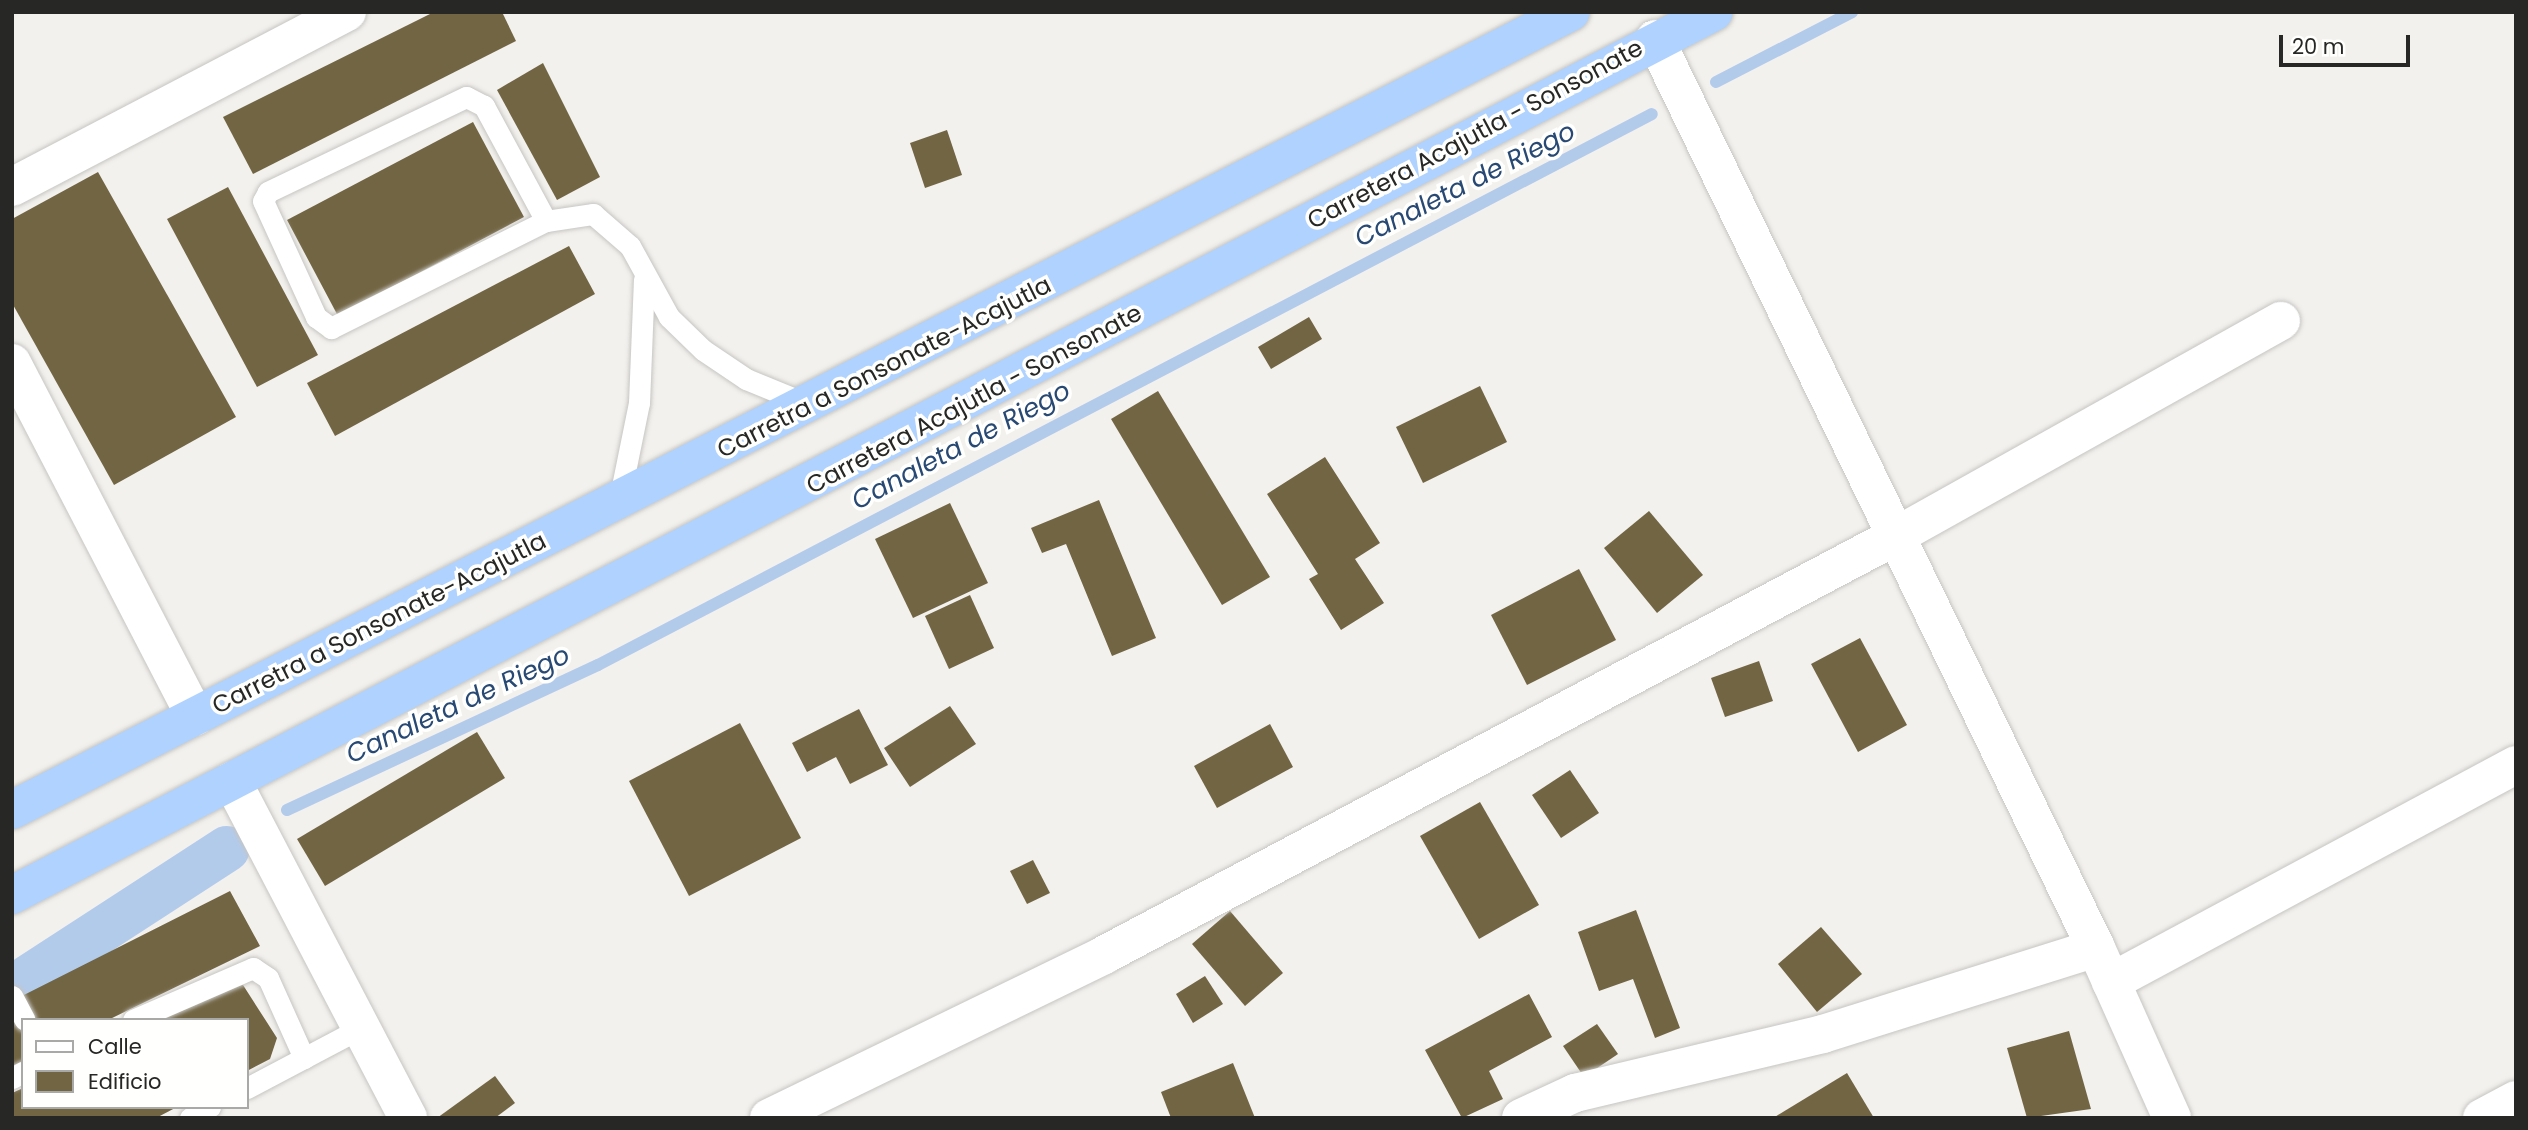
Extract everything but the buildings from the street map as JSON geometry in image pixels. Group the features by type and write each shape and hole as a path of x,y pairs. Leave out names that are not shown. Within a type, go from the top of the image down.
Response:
{"highway":[{"name":"Carretra a Sonsonate-Acajutla","path":"12,810 812,405 1571,12"},
{"name":"Carretera Acajutla - Sonsonate","path":"12,895 902,438 1656,39 1714,12"}],"street":[{"path":"12,187 347,12"},
{"path":"1656,39 2104,965 2172,1118"},
{"path":"768,1118 1104,955 1896,536 2281,321"},
{"path":"12,363 195,716"},
{"path":"1521,1118 1575,1093 2104,965 2516,765"},
{"path":"232,781 408,1118"},
{"path":"2482,1118 2516,1100"}],"lane":[{"path":"546,220 484,106 466,97 268,192 263,201 316,317 331,328 546,220 593,214 630,246 644,279 669,317 721,364 812,405"},
{"path":"619,501 639,403 644,279"},
{"path":"138,1018 253,968 268,978 304,1058"},
{"path":"12,996 24,1018"},
{"path":"248,1087 361,1028"},
{"path":"190,1118 206,1109"}],"waterway":[{"name":"Canaleta de Riego","path":"1716,82 1852,12"},
{"name":"Canaleta de Riego","path":"287,810 598,665 1652,114"},
{"path":"28,978 227,849"}]}
